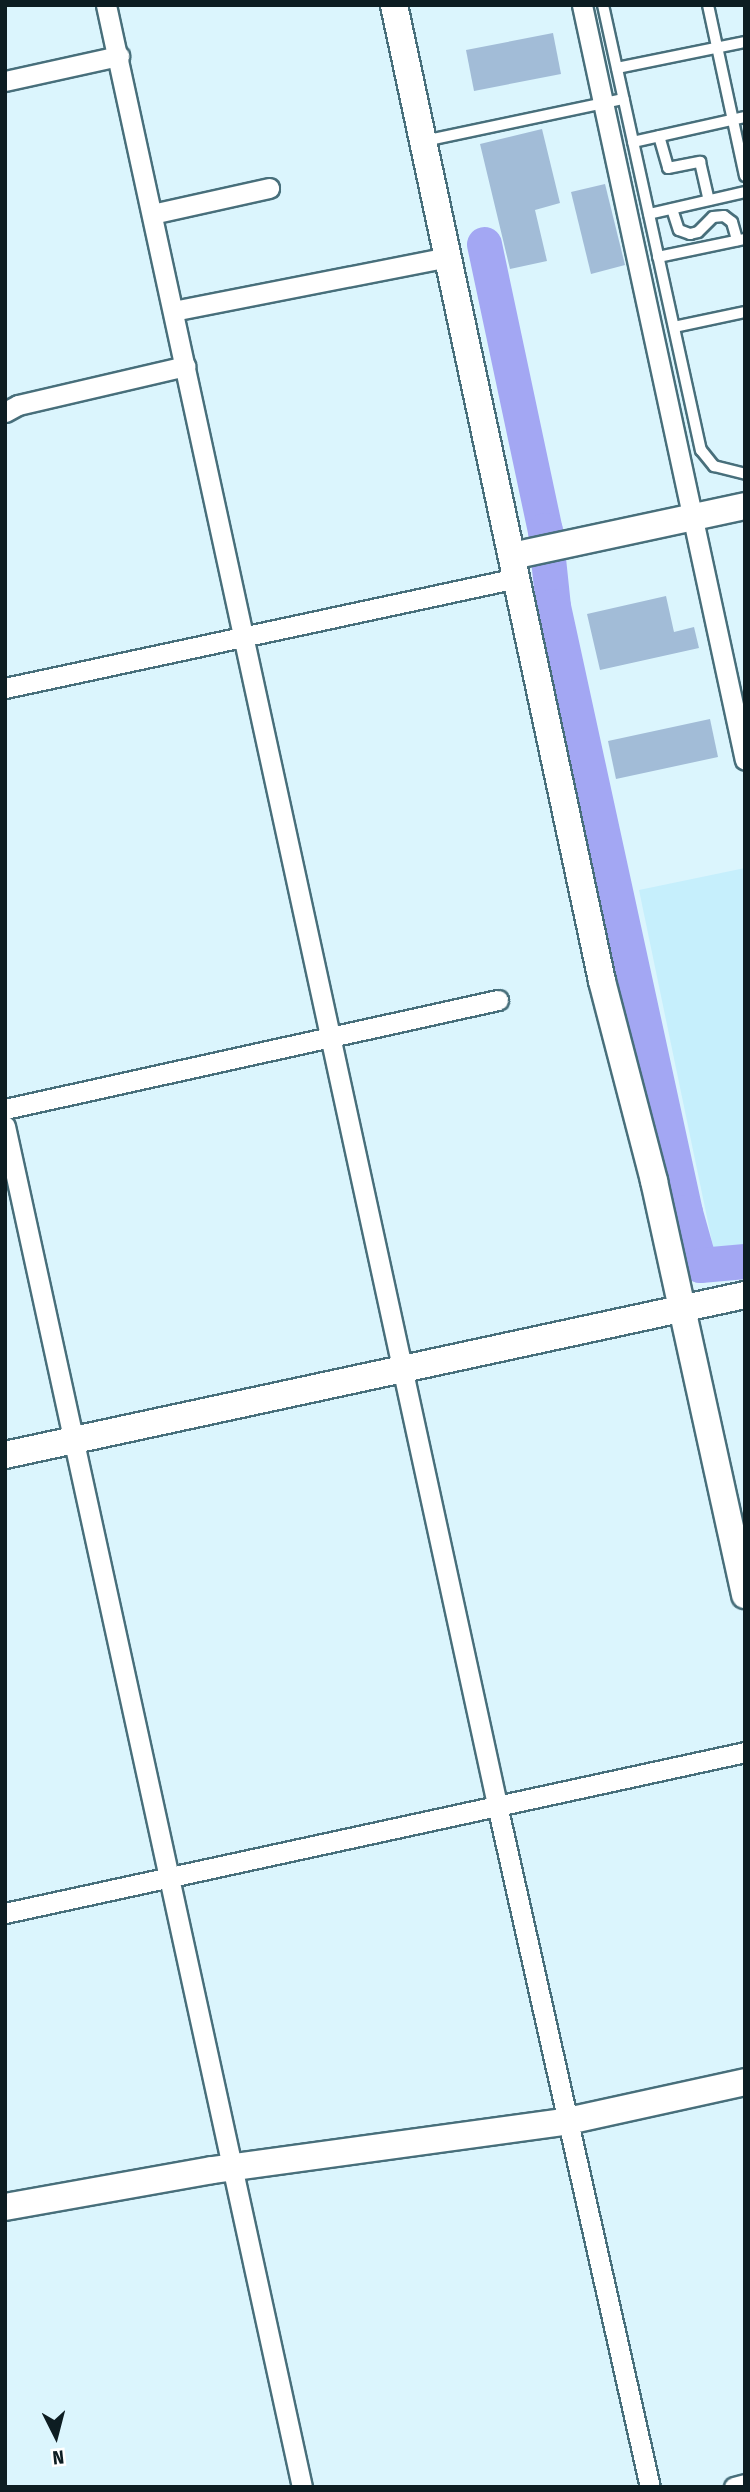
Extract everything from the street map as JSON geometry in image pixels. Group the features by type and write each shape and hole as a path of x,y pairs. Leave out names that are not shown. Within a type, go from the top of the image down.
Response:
{"street":[{"path":"106,5 496,1805 650,2487"},
{"path":"394,5 448,257 531,558 602,981 683,1308 745,1595"},
{"path":"582,5 690,518 745,760"},
{"path":"5,81 119,56"},
{"path":"152,214 269,188"},
{"path":"173,311 448,257"},
{"path":"5,412 18,405 186,366"},
{"path":"5,688 244,636 531,558 745,506"},
{"path":"5,1109 498,1000"},
{"path":"5,1126 302,2487"},
{"path":"5,1455 745,1295"},
{"path":"5,1913 745,1752"},
{"path":"5,2207 232,2168 568,2121 745,2082"},
{"path":"734,2487 745,2484"}],"lane":[{"path":"603,5 701,450 714,466 745,474"},
{"path":"708,5 745,176"},
{"path":"617,68 745,43"},
{"path":"423,141 624,99"},
{"path":"634,142 745,117"},
{"path":"659,136 667,168 700,162 709,200"},
{"path":"649,214 745,192"},
{"path":"658,257 741,240 732,222 724,216 713,217 698,232 690,234 679,230 672,209"},
{"path":"674,327 745,312"}],"shaded area":[{"path":"745,868 745,1244 714,1251 639,890"}],"building":[{"path":"553,33 561,74 474,91 466,50"},
{"path":"542,129 560,203 535,210 547,261 510,269 480,144"},
{"path":"605,184 625,265 591,274 571,192"},
{"path":"666,596 674,632 694,627 699,648 600,670 587,614"},
{"path":"710,719 718,757 616,779 608,741"}],"waterway":[{"path":"484,244 545,530 553,606 685,1212 700,1265 745,1261"}]}
